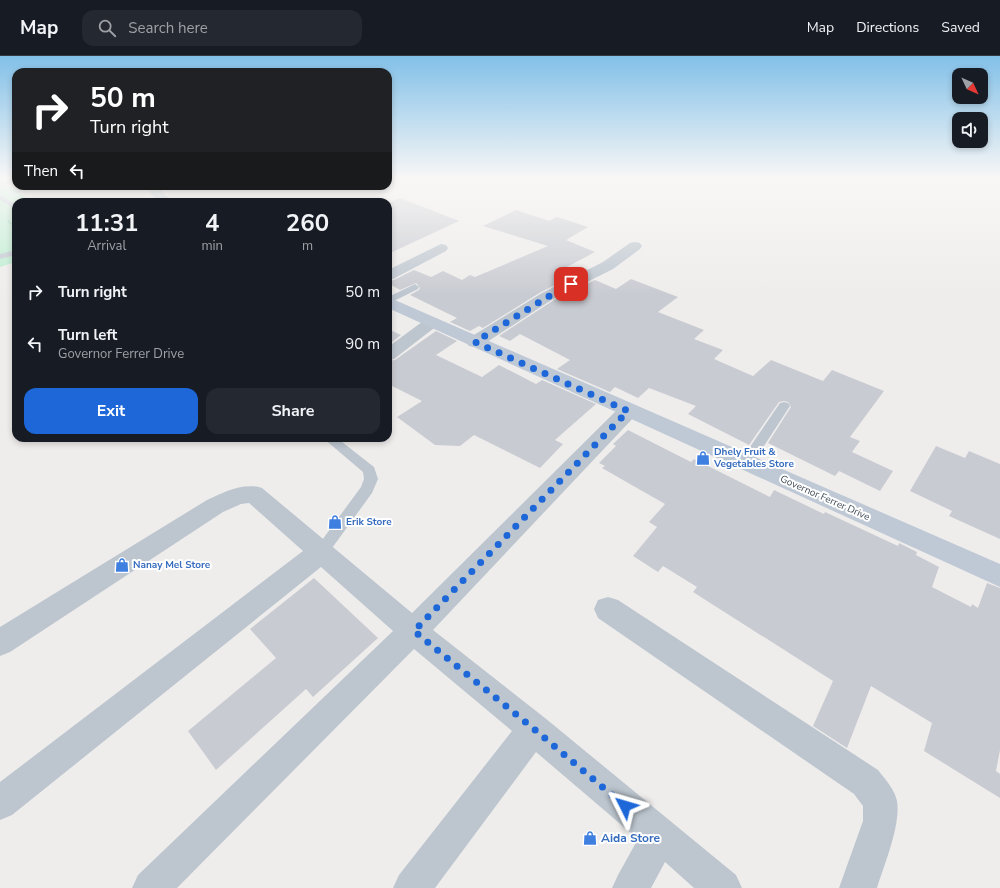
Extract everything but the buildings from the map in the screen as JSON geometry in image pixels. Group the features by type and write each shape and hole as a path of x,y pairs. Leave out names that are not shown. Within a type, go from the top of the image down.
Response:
{"main road":[{"name":"Governor Ferrer Drive","path":"392,303 628,411 1000,576"}],"street":[{"path":"475,342 559,290 594,274 625,256 635,246"},
{"path":"392,274 441,248"},
{"path":"392,352 432,322"},
{"path":"151,888 414,631 628,411"},
{"path":"0,643 208,511 237,496 254,494 414,631 534,729 723,888"},
{"path":"0,803 322,551"},
{"path":"608,609 866,782 880,801 880,821 858,888"},
{"path":"412,888 534,729"},
{"path":"631,888 660,835"}],"lane":[{"path":"0,257 12,253"},
{"path":"392,299 415,287"},
{"path":"746,463 784,406"},
{"path":"322,551 367,489 371,479 369,470 334,442"}],"green space":[{"path":"0,217 12,217 12,263 0,267"}],"place":[{"name":"Dhely Fruit & Vegetables Store","path":"703,458"},
{"name":"Erik Store","path":"335,522"},
{"name":"Nanay Mel Store","path":"122,565"},
{"name":"Aida Store","path":"590,838"}],"route":[{"path":"571,284 475,342 628,411 414,631 625,806"}]}
